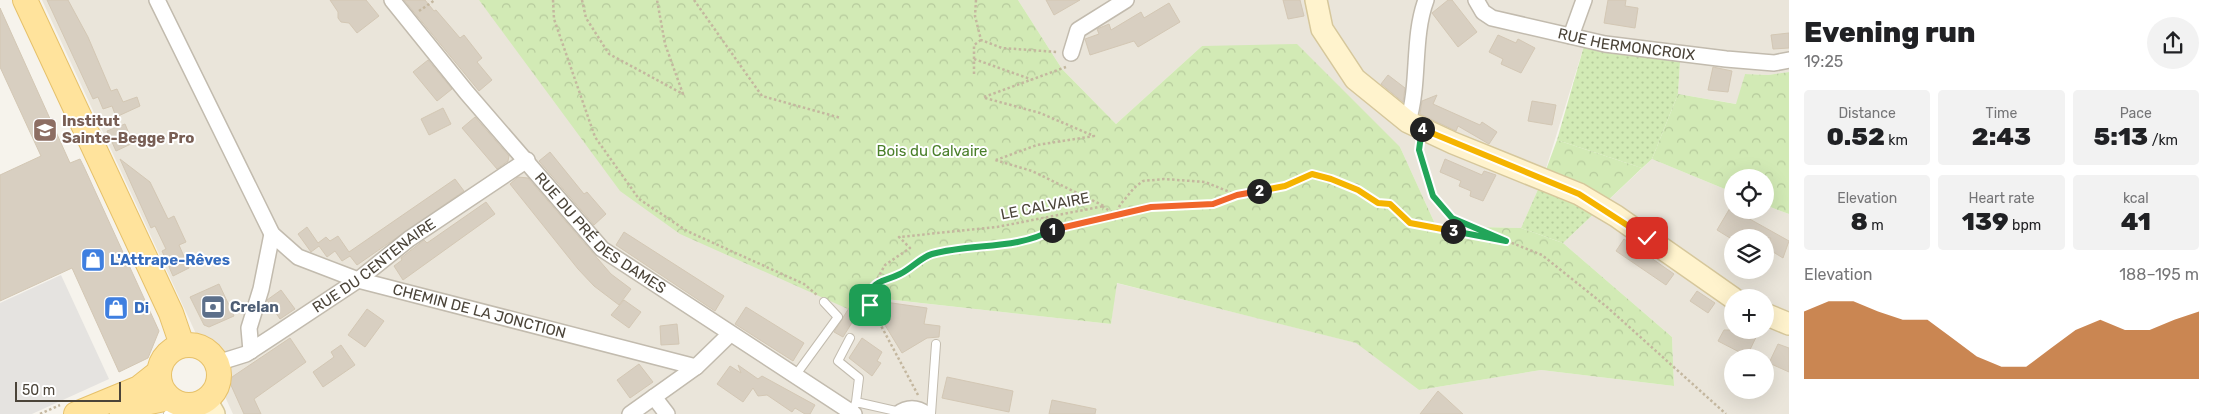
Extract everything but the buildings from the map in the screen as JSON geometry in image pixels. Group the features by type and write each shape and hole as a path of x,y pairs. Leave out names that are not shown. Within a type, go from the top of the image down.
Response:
{"main road":[{"path":"25,0 170,313 182,345"},
{"path":"1316,0 1322,29 1356,79 1415,125 1453,143 1579,194 1616,216 1724,292"},
{"path":"1774,318 1789,324"},
{"path":"76,414 139,388 158,373 166,355 182,345 192,344 203,348 217,363 218,384 189,406 145,403 122,414"},
{"path":"158,373 161,387 189,406"}],"street":[{"name":"CHEMIN DE LA JONCTION","path":"157,0 272,234 298,257 358,280 696,367"},
{"name":"RUE DU PRÉ DES DAMES","path":"392,0 467,93 527,160 602,249 795,376 853,409"},
{"path":"1071,53 1078,30 1126,0"},
{"path":"1415,125 1412,108 1418,63 1421,13 1426,0"},
{"name":"RUE HERMONCROIX","path":"1476,0 1482,12 1492,18 1605,44 1726,59 1774,63 1789,60"},
{"path":"1571,36 1584,0"},
{"name":"RUE DU CENTENAIRE","path":"217,363 251,351 358,280 409,239 527,160"},
{"path":"251,351 249,328 261,290 272,234"},
{"path":"630,414 696,367 730,334"},
{"path":"654,397 667,414"},
{"path":"899,413 915,409 926,414"}],"lane":[{"path":"795,376 838,317 824,302"},
{"path":"850,338 838,361 859,378 853,409 899,413"},
{"path":"931,414 936,344"}],"path":[{"path":"408,20 435,0"},
{"path":"553,0 554,19 595,137 639,199 687,232 804,284 824,302"},
{"path":"582,0 586,18 609,54 683,94 665,44 657,0"},
{"path":"694,0 762,96 841,118"},
{"path":"976,0 974,16 981,40"},
{"path":"981,40 1002,48 1071,53"},
{"path":"974,74 974,45 981,40"},
{"name":"LE CALVAIRE","path":"1071,53 1069,65 1034,80 984,97 1040,113 1094,136 1037,145 995,160 1032,171 1104,206 1102,206"},
{"path":"974,59 1034,80"},
{"path":"1415,125 1419,150 1433,196 1452,218 1542,255 1607,307 1726,414"},
{"path":"877,282 899,274 931,254 1036,238 1052,230 1151,207 1213,204 1237,195 1285,186 1312,174 1331,179 1358,190 1378,203 1390,204 1410,223 1506,241"},
{"path":"1116,215 1129,194 1143,181 1164,179 1205,182 1237,195"},
{"path":"1102,206 1116,215"},
{"name":"LE CALVAIRE","path":"919,398 870,305 870,292 885,265 910,248 899,237 997,227 1102,206"}],"shaded area":[{"path":"42,0 479,0 848,309 857,296 1111,324 1116,283 1357,343 1419,390 1541,370 1674,386 1672,337 1563,243 1652,159 1724,189 1724,219 1774,219 1774,208 1789,214 1789,414 233,414"},
{"path":"1018,0 1789,0 1789,72 1768,75 1745,74 1737,104 1678,94 1680,61 1584,46 1543,178 1521,228 1436,226 1400,147 1202,46 1116,124 1062,69"},
{"path":"61,275 109,379 32,414 0,414 0,303"}],"green space":[{"name":"Bois du Calvaire","path":"479,0 1018,0 1062,69 1116,124 1202,46 1297,44 1400,147 1436,226 1521,228 1563,243 1672,337 1674,386 1541,370 1419,390 1356,343 1117,283 1111,324 858,296 848,309 680,234 620,191"},
{"path":"1584,46 1680,62 1678,94 1652,159 1642,168 1557,140"},
{"path":"1789,72 1789,214 1774,208 1774,169 1724,169 1724,189 1652,159 1678,94 1736,104 1745,74 1768,75"},
{"path":"1557,140 1642,168 1601,207 1543,178"},
{"path":"1543,178 1601,207 1563,243 1521,228"}],"place":[{"name":"Institut Sainte-Begge Pro","path":"45,130"},
{"name":"L'Attrape-Rêves","path":"93,260"},
{"name":"Crelan","path":"213,307"},
{"name":"Di","path":"116,308"}],"route":[{"path":"870,305 870,292 877,282 899,274 931,254 1036,238 1052,230 1151,207 1213,204 1237,195 1285,186 1312,174 1331,179 1358,190 1378,203 1390,204 1410,223 1506,241 1452,218 1433,196 1419,150 1422,128 1453,143 1499,160 1579,194 1616,216 1647,238"}]}
